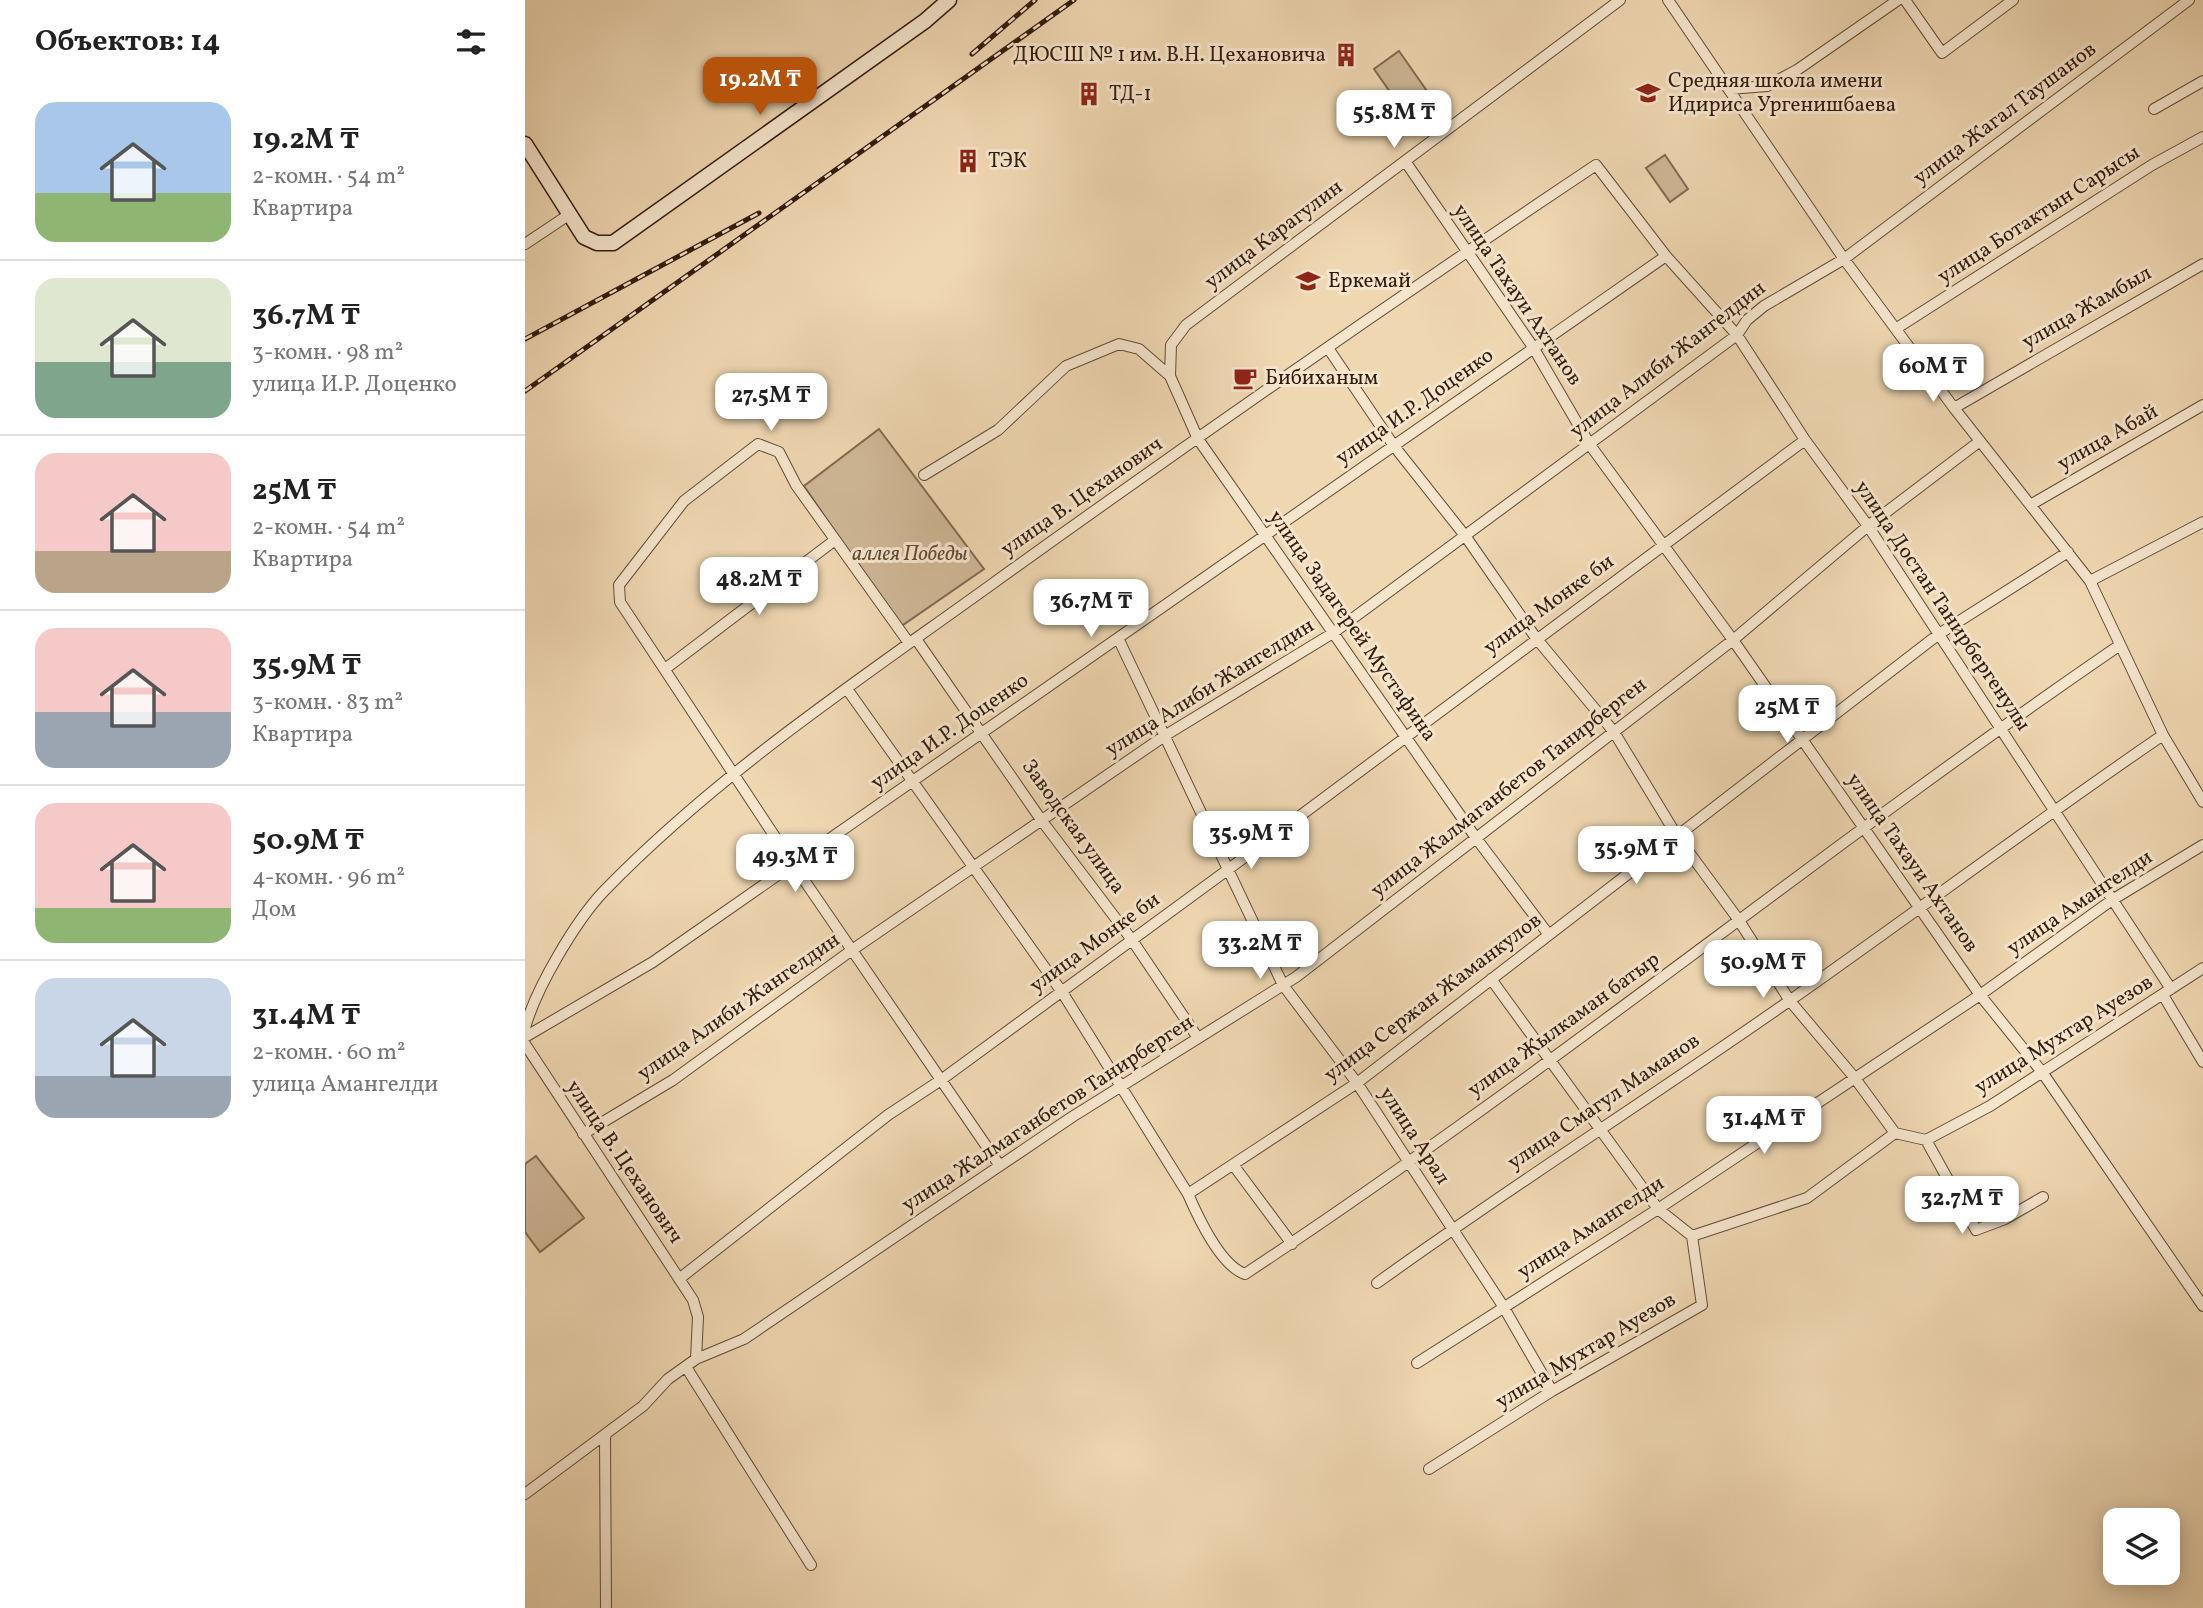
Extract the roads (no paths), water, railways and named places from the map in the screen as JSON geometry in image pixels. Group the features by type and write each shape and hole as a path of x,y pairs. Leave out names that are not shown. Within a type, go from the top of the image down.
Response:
{"street":[{"path":"525,144 584,237 597,243 613,243 914,29 949,0"},
{"path":"1668,0 1844,259 1954,408 2090,581 2163,735 2203,802"},
{"path":"1729,89 1767,86 1797,71 1898,0"},
{"path":"1905,0 1942,53 2013,0"},
{"name":"улица Жагал Таушанов","path":"1844,259 2189,0"},
{"name":"улица Карагулин","path":"1186,325 1615,2"},
{"path":"2154,109 2203,81"},
{"name":"улица Ботактын Сарысы","path":"1897,328 2152,165 2203,137"},
{"name":"улица Тахауи Ахтанов","path":"1405,161 1465,252 1533,347 1590,445 1733,640 1980,995 2042,1072 2203,1306"},
{"name":"улица В. Цеханович","path":"525,1028 531,1008 563,948 602,892 734,774 913,641 1198,439 1465,252 1596,165"},
{"name":"улица Достан Танирбергенулы","path":"1596,165 1666,256 1737,335 1805,440 1868,526 2112,900 2167,992 2203,1062"},
{"path":"525,244 570,214"},
{"name":"улица И.Р. Доценко","path":"525,1037 653,962 1666,256"},
{"name":"улица Алиби Жангелдин","path":"583,1134 673,1080 852,950 1166,735 1333,633 1737,335 1747,320 1764,306 1844,259"},
{"name":"улица Жамбыл","path":"1954,408 2203,264"},
{"name":"улица Задагерей Мустафина","path":"1186,325 1171,345 1170,376 1198,439 1476,838 1549,935"},
{"path":"924,475 998,430 1066,366 1119,344 1139,349 1170,376"},
{"path":"1328,348 1394,446 1466,537 1537,638 1614,732 1677,836 1738,919 1790,1001 1854,1077 1895,1133 1926,1140 1976,1230 2005,1219 2043,1196"},
{"name":"улица Абай","path":"2032,504 2203,405"},
{"name":"улица Монке би","path":"679,1279 888,1115 1062,992 1805,440"},
{"name":"улица Жалмаганбетов Танирберген","path":"525,1494 605,1436 696,1359 744,1339 1120,1087 1283,985 1733,640 1868,526 1980,441"},
{"name":"Заводская улица","path":"665,669 619,602 619,585 684,501 758,444 779,452 796,485 835,540 983,733 1042,821 1132,940 1198,1038"},
{"path":"2090,581 2203,522"},
{"path":"835,540 665,669 793,864 1000,1166"},
{"name":"улица Сержан Жаманкулов","path":"1188,1194 1357,1083 1939,634 2068,552"},
{"name":"улица Арал","path":"1118,638 1166,735 1226,871 1283,985 1357,1083 1503,1307 1552,1391"},
{"name":"улица Жылкаман батыр","path":"1188,1194 1201,1223 1236,1271 1245,1274 1324,1224 1407,1161 1550,1063 1863,826 2120,645"},
{"path":"847,689 1062,992 1188,1194"},
{"name":"улица Смагул Маманов","path":"1377,1283 1452,1229 1790,1001 2052,811 2163,735"},
{"name":"улица Амангелди","path":"1417,1363 1658,1209 1980,995 2112,900 2203,845"},
{"name":"улица Мухтар Ауезов","path":"1926,1140 1990,1106 2203,968"},
{"path":"1491,979 1658,1209 1692,1236 1807,1198 1895,1133"},
{"name":"улица В. Цеханович","path":"525,1044 692,1300 698,1317 696,1359"},
{"path":"1234,1166 1291,1244"},
{"name":"улица Мухтар Ауезов","path":"1429,1469 1552,1391 1702,1305 1692,1236"},
{"path":"686,1367 811,1565"},
{"path":"605,1436 606,1608"}],"railway":[{"path":"972,54 1035,0"},
{"path":"525,391 1074,0"},
{"path":"525,339 759,213"}],"place":[{"name":"ДЮСШ № 1 им. В.Н. Цехановича","path":"1346,55"},
{"name":"Средняя школа имени Идириса Ургенишбаева","path":"1648,93"},
{"name":"ТД-1","path":"1089,94"},
{"name":"ТЭК","path":"968,161"},
{"name":"Еркемай","path":"1308,281"},
{"name":"Бибиханым","path":"1245,378"}],"park label":[{"name":"аллея Победы","path":"910,554"}]}
